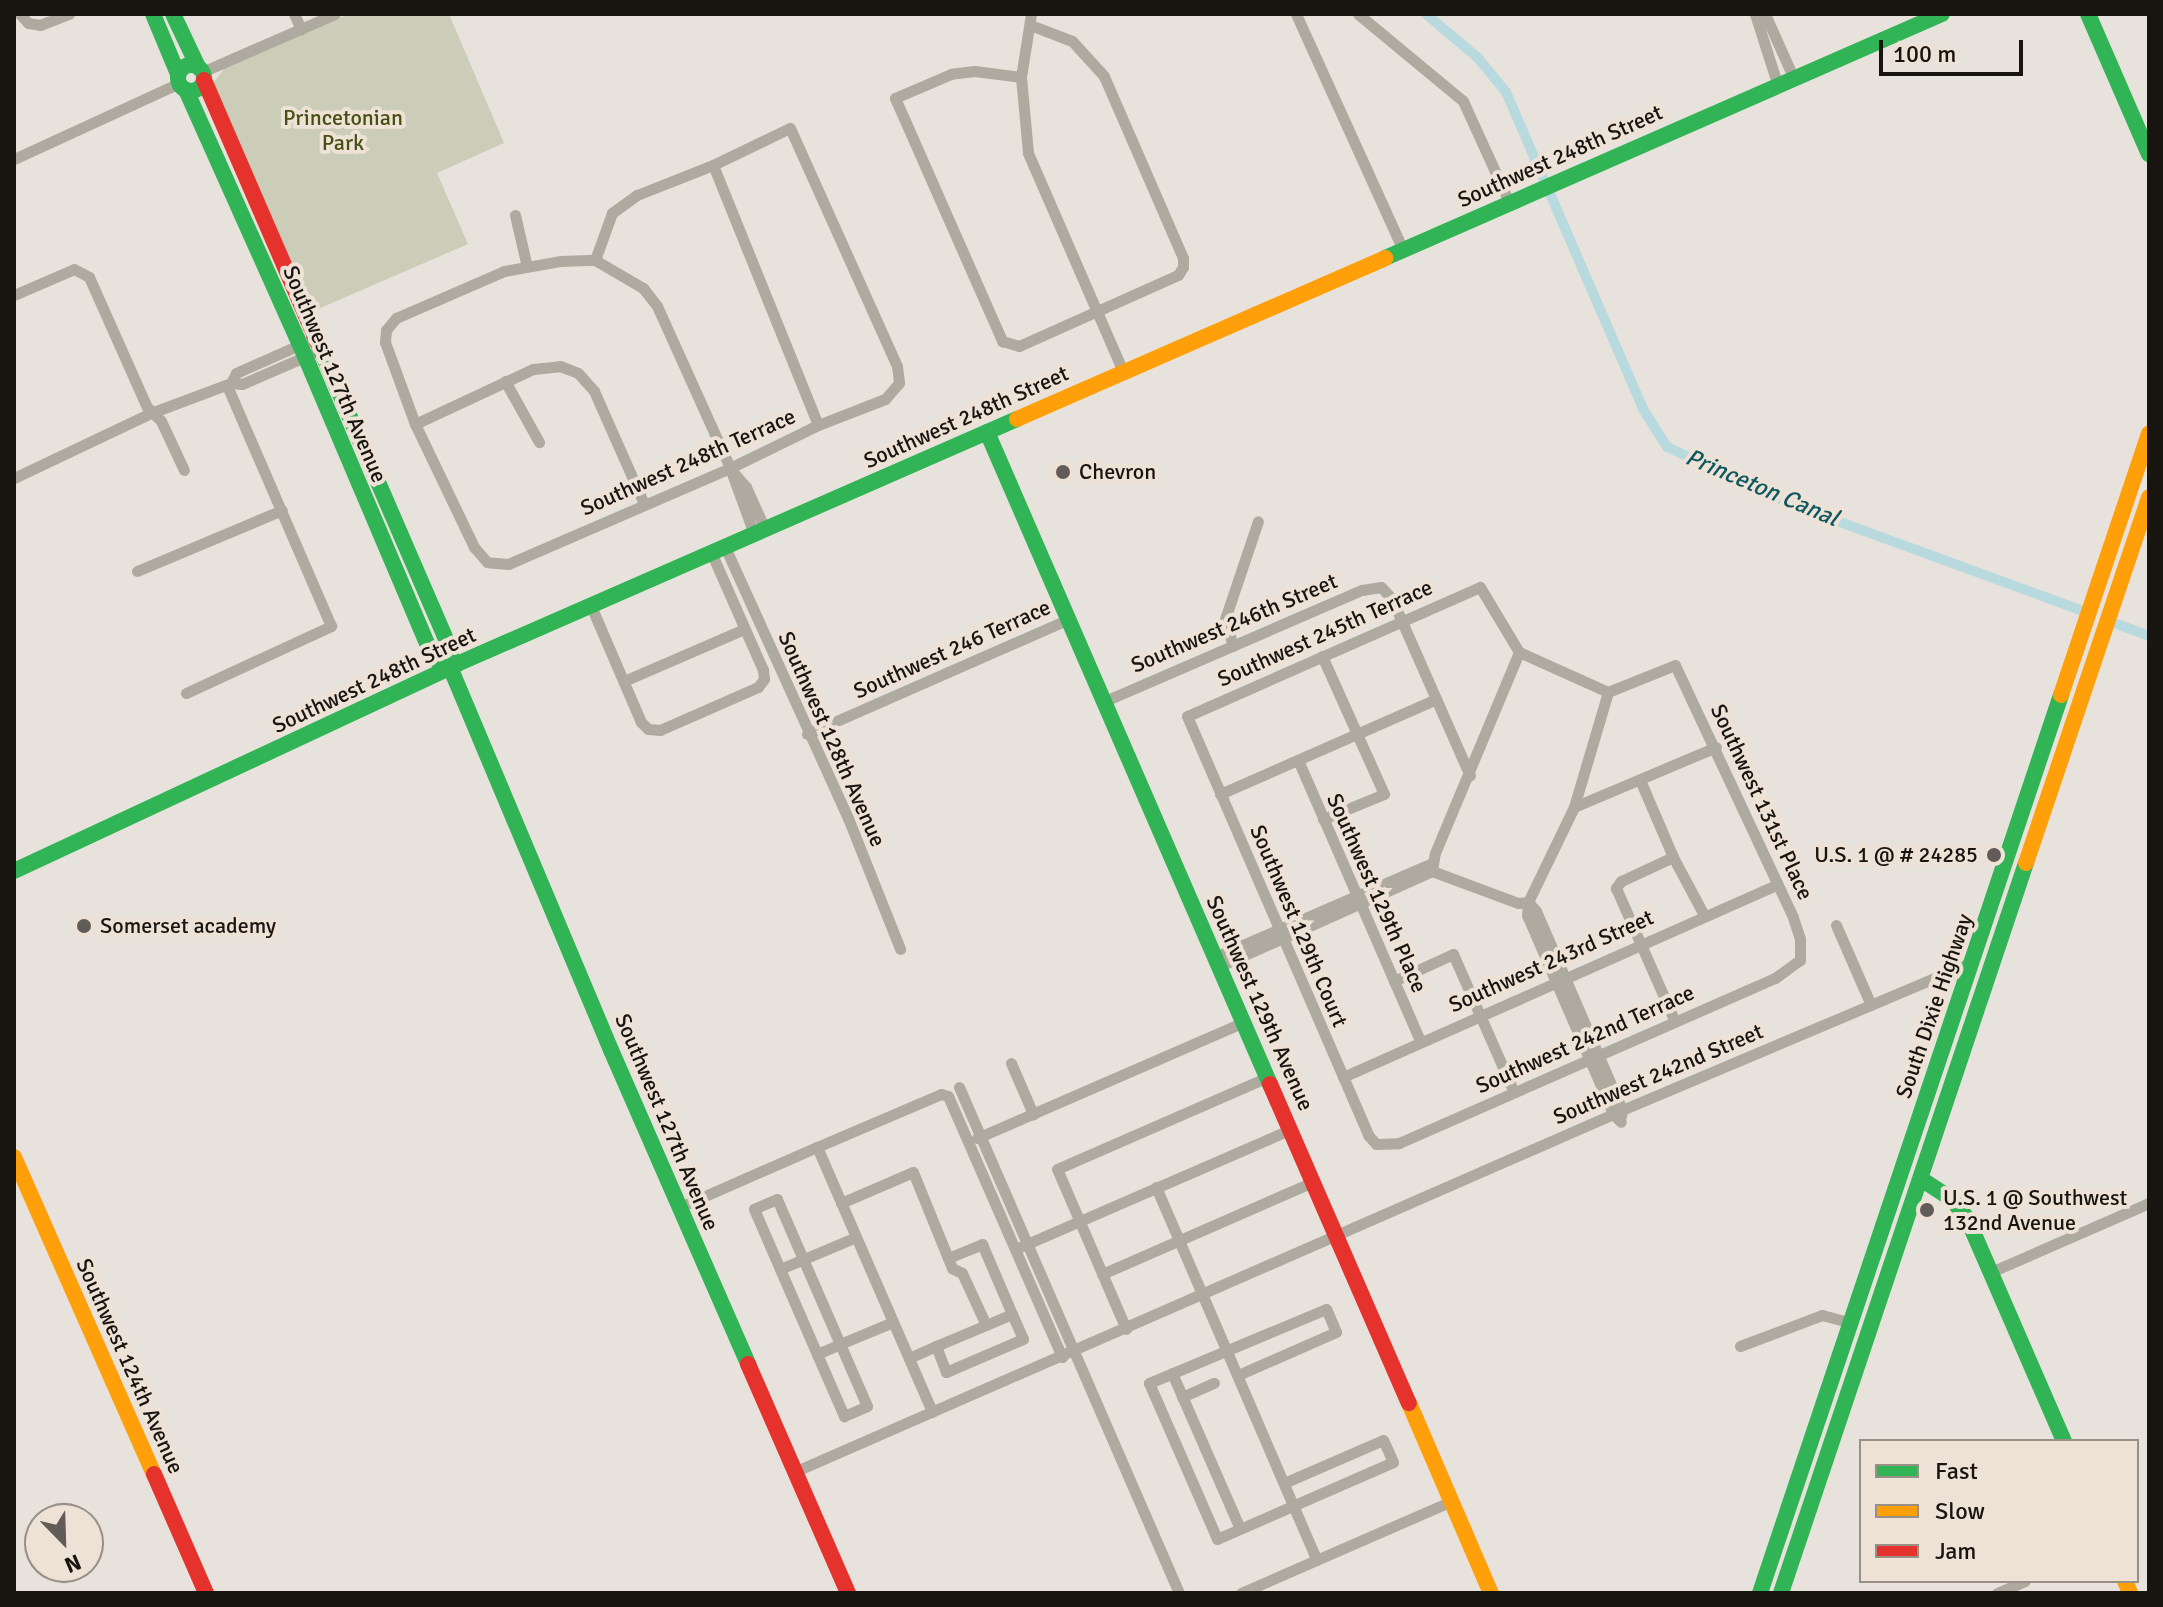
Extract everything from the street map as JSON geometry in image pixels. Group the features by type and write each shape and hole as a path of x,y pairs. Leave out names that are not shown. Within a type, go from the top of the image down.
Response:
{"main road":[{"name":"Southwest 127th Avenue","path":"153,14 243,218 311,347"},
{"name":"Southwest 127th Avenue","path":"173,14 202,73 260,210 433,658 450,667 848,1593"},
{"name":"Southwest 248th Street","path":"14,871 450,667 1942,14"},
{"path":"2088,14 2149,154"},
{"path":"189,65 202,73 197,89 181,82 189,65"},
{"path":"243,218 260,210"},
{"name":"Southwest 129th Avenue","path":"987,432 1491,1593"},
{"name":"South Dixie Highway","path":"1760,1593 2148,438"},
{"name":"South Dixie Highway","path":"1781,1593 2149,497"},
{"path":"2018,887 2020,851 2054,752 2049,732"},
{"path":"1941,1051 1943,1075 1917,1159 1921,1179 1944,1193 1964,1214 2063,1439"},
{"name":"Southwest 124th Avenue","path":"14,1157 206,1593"},
{"path":"1851,1323 1880,1266 1903,1198 1921,1179"}],"street":[{"path":"24,18 43,25 69,14"},
{"path":"294,14 301,29"},
{"path":"202,73 335,14"},
{"path":"1296,14 1403,250"},
{"path":"1358,14 1463,101 1509,202"},
{"path":"1755,14 1778,86"},
{"path":"1765,14 1794,79"},
{"path":"1021,77 974,71 951,74 895,98 1002,341 1019,346 1097,312 1178,275 1183,267 1183,258 1104,76 1072,41 1030,20 1021,77 1028,153 1097,312 1123,372"},
{"path":"14,159 181,82"},
{"name":"Southwest 248th Terrace","path":"415,424 474,547 487,562 508,564 730,468 818,425 885,399 899,383 897,366 790,128 713,165"},
{"path":"595,260 612,213 637,195 713,165 818,425"},
{"path":"515,215 527,267"},
{"path":"644,504 594,391 578,373 560,366 533,369 415,424 385,342 386,330 396,318 504,271 561,261 595,260 643,288 657,306 759,532"},
{"path":"14,295 74,269 81,270 89,277 151,413 161,421 184,470"},
{"path":"14,478 151,413 229,385 236,373 311,347"},
{"path":"505,381 539,442"},
{"path":"186,693 331,626 229,385"},
{"path":"137,571 282,510"},
{"path":"1233,646 1225,619 1258,521"},
{"path":"591,606 641,722 651,731 660,730 764,681 763,670 744,629 718,549"},
{"name":"Southwest 128th Avenue","path":"718,549 848,818 900,949"},
{"name":"Southwest 246th Street","path":"1105,701 1362,590 1381,587 1389,594 1402,622"},
{"name":"Southwest 245th Terrace","path":"1187,716 1480,587 1519,652"},
{"name":"Southwest 246 Terrace","path":"807,734 1069,619"},
{"path":"1402,622 1470,776"},
{"path":"624,681 744,629"},
{"path":"1218,961 1432,867 1519,652 1608,692 1574,807 1528,902"},
{"path":"1322,656 1384,794 1323,819"},
{"name":"Southwest 131st Place","path":"1608,692 1675,665 1716,747 1797,928 1800,960"},
{"path":"1220,794 1436,699"},
{"name":"Southwest 129th Court","path":"1187,716 1368,1135 1381,1146"},
{"path":"1574,807 1716,747"},
{"name":"Southwest 129th Place","path":"1298,760 1420,1041"},
{"path":"1640,780 1673,857 1704,915"},
{"path":"1673,857 1617,885 1619,897 1675,1022"},
{"path":"1432,867 1518,903 1528,902"},
{"name":"Southwest 243rd Street","path":"1343,1077 1480,1013 1777,885"},
{"path":"1528,902 1536,911 1560,979 1618,1112"},
{"path":"1836,925 1871,1005"},
{"name":"Southwest 242nd Street","path":"794,1472 1203,1296 1618,1112 1996,953"},
{"path":"1394,981 1453,954 1514,1092"},
{"name":"Southwest 242nd Terrace","path":"1381,1146 1399,1143 1775,978 1800,960"},
{"path":"968,1142 1244,1022"},
{"path":"1011,1063 1033,1114"},
{"path":"1126,1329 1057,1169 1268,1077"},
{"path":"959,1087 1179,1593"},
{"path":"680,1207 941,1094 948,1096 1062,1357"},
{"path":"1015,1249 1291,1129"},
{"path":"817,1147 932,1412"},
{"path":"841,1203 913,1172 952,1268 962,1273 986,1325"},
{"path":"1102,1274 1313,1182"},
{"path":"1156,1187 1317,1560"},
{"path":"777,1199 867,1406 844,1416 780,1269 754,1209 777,1199"},
{"path":"1991,1272 2149,1203"},
{"path":"780,1269 856,1237"},
{"path":"936,1346 946,1372 1023,1339 982,1244 948,1258"},
{"path":"1238,1375 1336,1332 1326,1309 1149,1383 1217,1539 1393,1462 1383,1440 1284,1483"},
{"path":"909,1358 1012,1314"},
{"path":"1740,1346 1822,1315 1851,1323"},
{"path":"817,1354 893,1322"},
{"path":"1172,1373 1240,1529"},
{"path":"1182,1397 1214,1383"},
{"path":"1241,1593 1452,1501"},
{"path":"1997,1593 2020,1583"}],"green space":[{"name":"Princetonian Park","path":"349,14 449,14 504,143 437,173 468,244 309,313 213,83 224,69"}],"waterway":[{"name":"Princeton Canal","path":"1426,14 1478,58 1506,92 1643,409 1667,447 1788,503 2091,614"},
{"name":"Princeton Canal","path":"2106,620 2149,636"}],"traffic: fast":[{"path":"153,14 178,74"},
{"path":"173,14 198,67"},
{"path":"1385,258 1942,14"},
{"path":"2088,14 2149,154"},
{"path":"191,65 200,69 204,78 200,87 191,91 182,87 178,78 182,69 191,65"},
{"path":"186,90 305,356 433,658 450,667"},
{"path":"320,348 451,651 450,667 611,1050 748,1364"},
{"path":"14,871 457,664 1017,419"},
{"path":"987,432 1270,1084"},
{"path":"1760,1593 2061,695"},
{"path":"1781,1593 2026,863"},
{"path":"1921,1179 1949,1197 1967,1218 2063,1439"}],"traffic: slow":[{"path":"1017,419 1385,258"},
{"path":"2061,695 2149,433"},
{"path":"2026,863 2149,497"},
{"path":"14,1157 154,1474"},
{"path":"1409,1403 1491,1593"},
{"path":"2126,1583 2130,1593"}],"traffic: jam":[{"path":"204,80 320,348"},
{"path":"1270,1084 1409,1403"},
{"path":"748,1364 848,1593"},
{"path":"154,1474 206,1593"}],"place":[{"name":"Chevron","path":"1063,472"},
{"name":"U.S. 1 @ # 24285","path":"1994,855"},
{"name":"Somerset academy","path":"84,926"},
{"name":"U.S. 1 @ Southwest 132nd Avenue","path":"1927,1210"}]}
